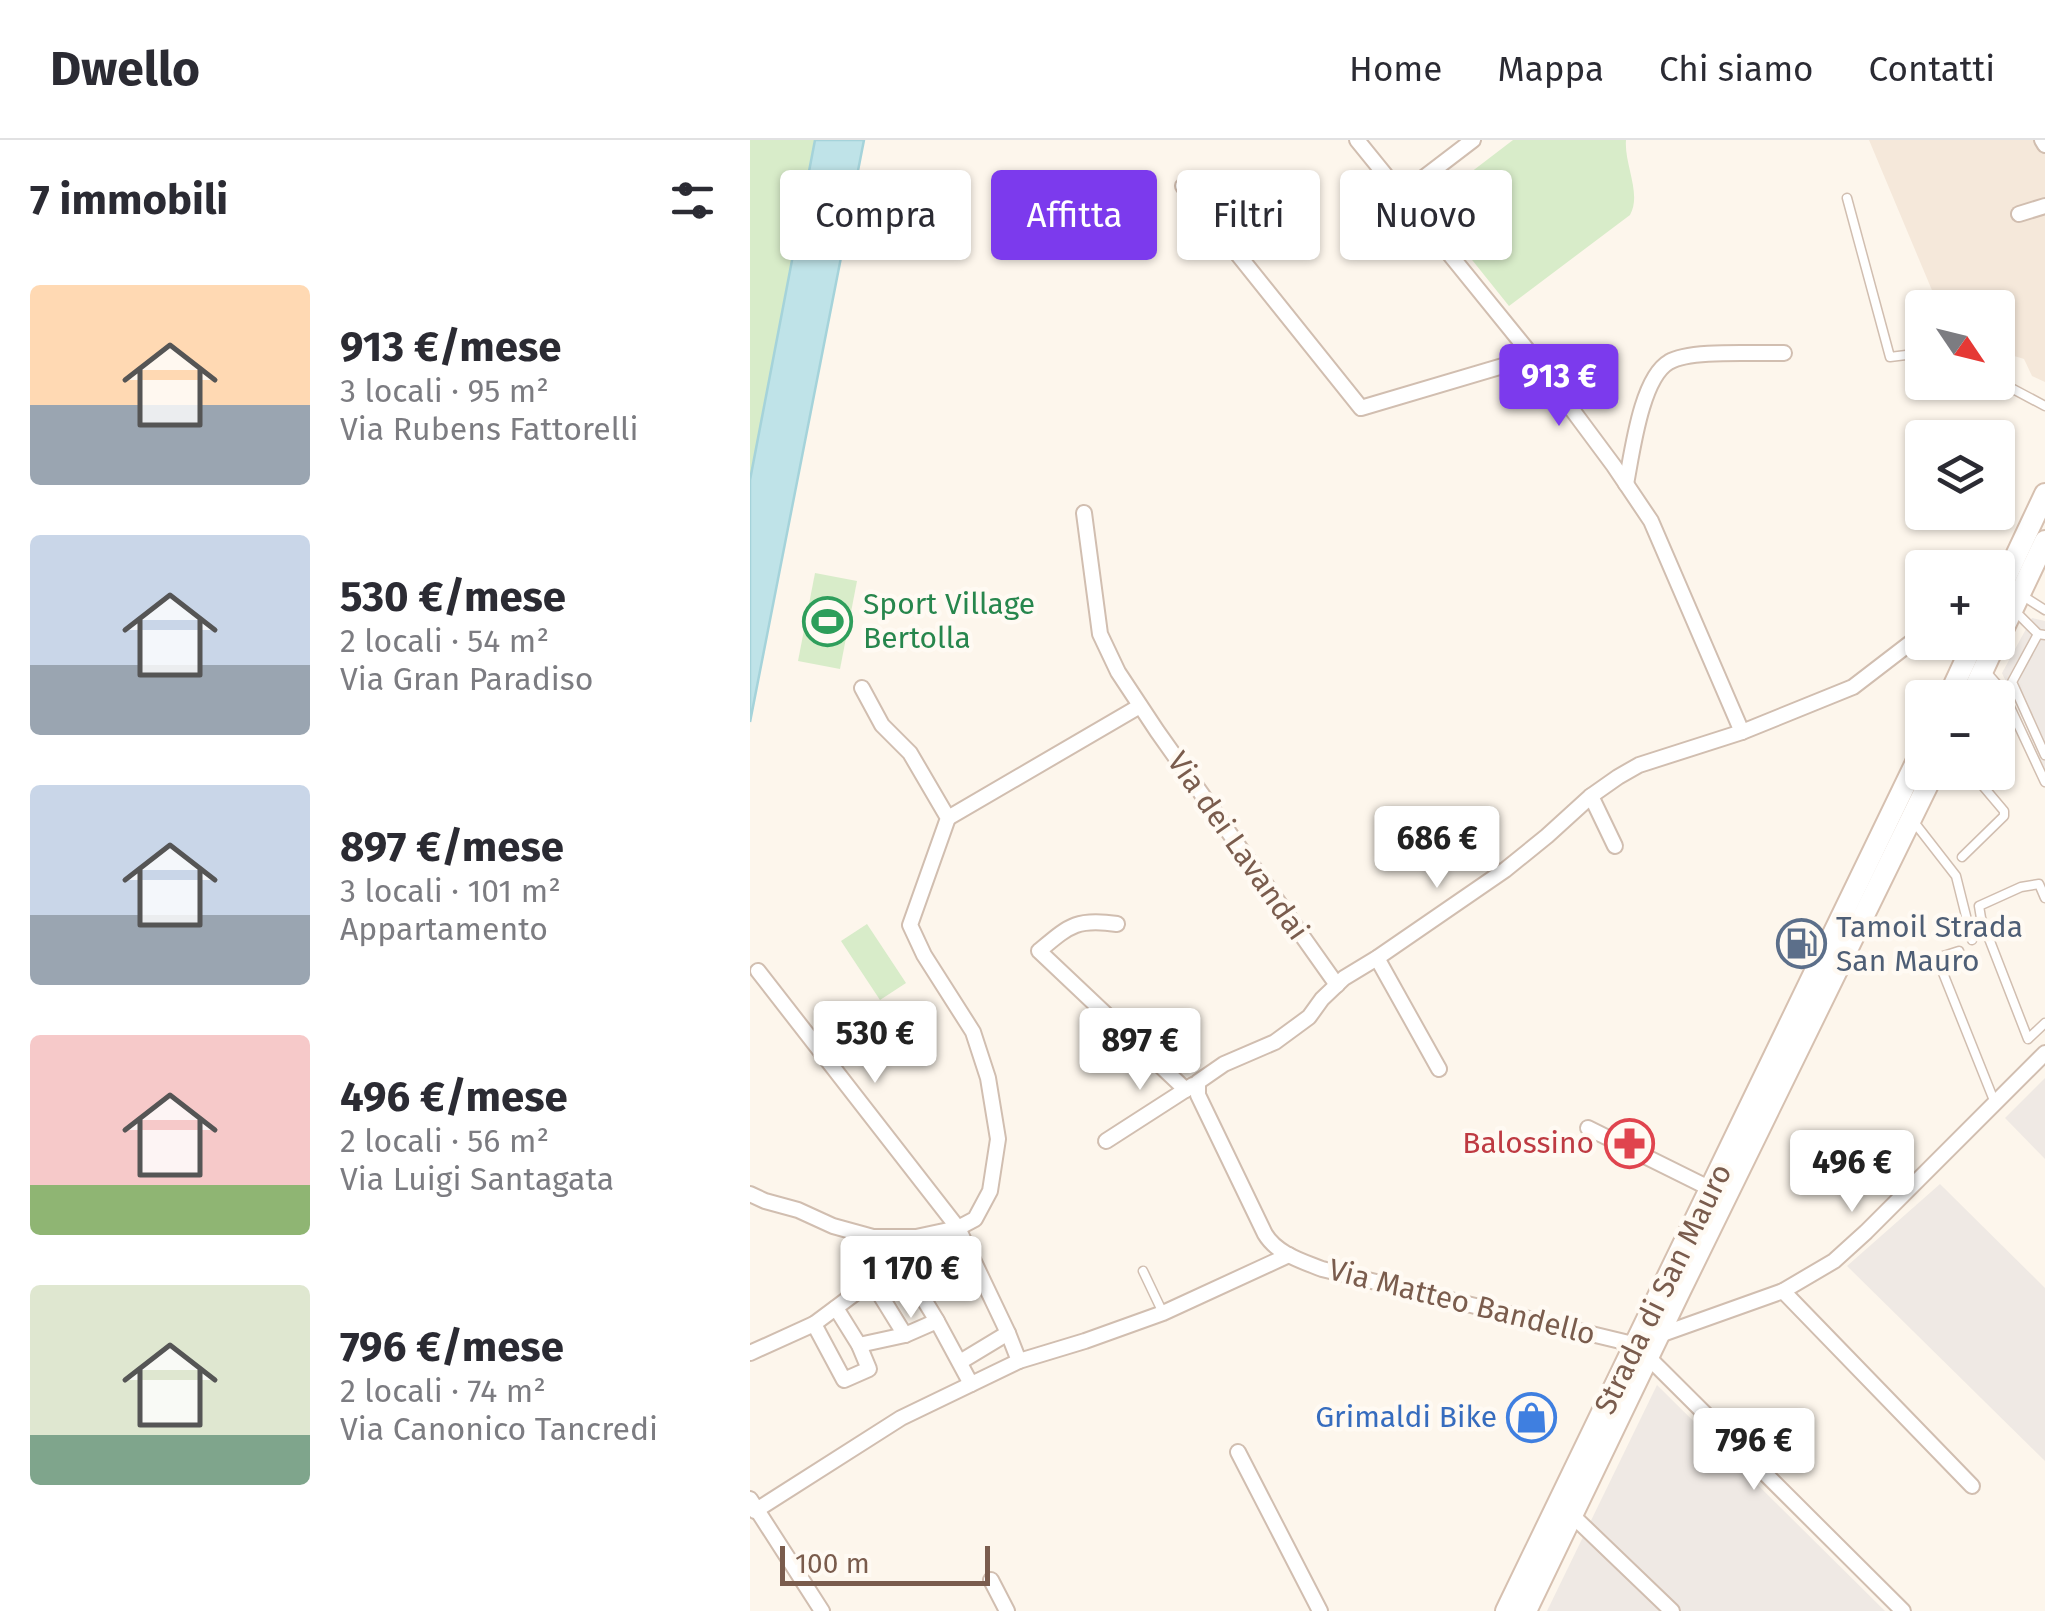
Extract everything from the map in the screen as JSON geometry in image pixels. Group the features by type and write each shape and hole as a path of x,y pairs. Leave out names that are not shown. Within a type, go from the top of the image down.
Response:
{"main road":[{"path":"2015,586 2045,494"},
{"path":"2015,589 2045,541"},
{"path":"1979,680 1988,660"},
{"name":"Strada di San Mauro","path":"1526,1611 1573,1516 1712,1189 1905,786"},
{"name":"Strada di San Mauro","path":"1506,1611 1642,1351 1658,1336 1925,790"}],"street":[{"path":"1357,140 1382,170"},
{"path":"1434,170 1473,140"},
{"path":"2019,214 2045,206"},
{"path":"1242,260 1361,408 1533,357"},
{"path":"1455,260 1533,357 1652,521 1742,732"},
{"path":"1626,484 1651,383 1670,360 1784,354"},
{"name":"Via dei Lavandai","path":"1084,513 1100,634 1118,672 1337,985"},
{"path":"1106,1141 1224,1064 1275,1042 1310,1016 1344,978 1505,870 1591,796 1639,765 1742,732 1854,687 1905,647"},
{"path":"862,688 882,724 910,752 948,818"},
{"path":"750,1194 834,1226 880,1237 916,1237 958,1228 976,1219 990,1191 998,1139 988,1078 972,1032 910,925 948,818 1140,706"},
{"path":"1591,796 1616,846"},
{"path":"1117,924 1071,924 1039,950 1192,1086 1270,1243 1289,1255"},
{"path":"1377,958 1439,1069"},
{"path":"758,971 958,1228 1019,1361"},
{"path":"1658,1336 1782,1291 1834,1261 2045,1053"},
{"path":"1588,1128 1712,1189"},
{"path":"880,1237 874,1256 863,1267 904,1336"},
{"path":"880,1237 937,1321 971,1384"},
{"path":"822,1611 753,1505 902,1418 1019,1361 1163,1312 1289,1255"},
{"name":"Via Matteo Bandello","path":"1289,1255 1322,1270 1642,1351"},
{"path":"750,1353 814,1324 871,1280"},
{"path":"1782,1291 1972,1486"},
{"path":"814,1324 844,1380 869,1369 836,1308"},
{"path":"859,1345 904,1336 937,1321"},
{"path":"960,1362 1008,1333"},
{"path":"1642,1351 1903,1611"},
{"path":"1238,1452 1320,1611"},
{"path":"1573,1516 1672,1611"},
{"path":"991,1580 1007,1611"}],"lane":[{"path":"1847,198 1890,357 1905,355"},
{"path":"2015,390 2045,406"},
{"path":"2015,593 2045,606"},
{"path":"2015,595 2042,634 2012,682 2045,754"},
{"path":"1984,669 2002,690 2045,782"},
{"path":"1962,857 2004,816 1986,790"},
{"path":"1912,818 1956,876 1972,940"},
{"path":"2045,898 2038,884 2020,887 1979,906 2028,1040 2045,1023"},
{"path":"1967,922 1982,918"},
{"path":"1959,950 1937,958 1995,1103"},
{"path":"1142,1272 1163,1312"}],"shaded area":[{"path":"1869,140 2045,140 2045,382 2032,376 2024,359 2015,356 2015,290 1932,290"},
{"path":"2032,618 2045,621 2045,769 2015,702 2015,680 2005,680 2002,673 2009,660 2015,660 2015,649"},
{"path":"2045,1078 2045,1159 2005,1118"},
{"path":"1940,1184 2045,1288 2045,1461 1847,1266"},
{"path":"1657,1385 1885,1611 1547,1611"}],"green space":[{"path":"750,140 815,140 809,170 780,170 780,260 792,260 750,480"},
{"path":"1513,140 1626,140 1633,207 1630,215 1509,306 1472,260 1512,260 1512,170 1474,170"},
{"name":"Sport Village Bertolla","path":"815,573 857,581 840,669 798,661"},
{"path":"867,924 906,983 880,1000 841,941"}],"water":[{"path":"815,140 864,140 858,170 809,170"},
{"path":"792,260 840,260 750,722 750,480"}],"place":[{"name":"Sport Village Bertolla","path":"828,621"},
{"name":"Tamoil Strada San Mauro","path":"1801,944"},
{"name":"Balossino","path":"1629,1143"},
{"name":"Grimaldi Bike","path":"1532,1417"}]}
